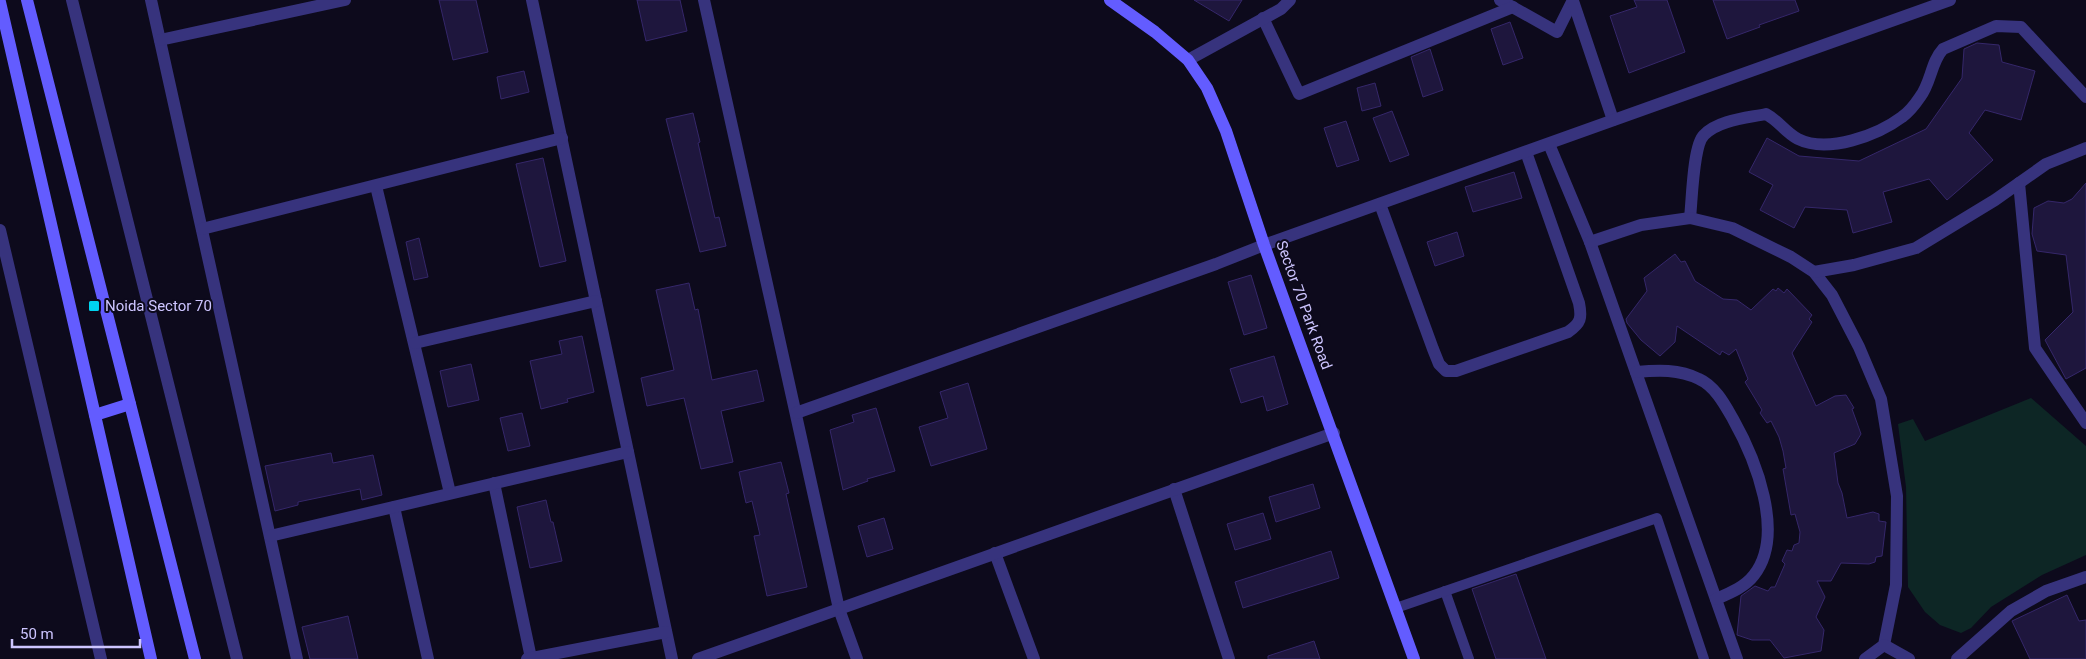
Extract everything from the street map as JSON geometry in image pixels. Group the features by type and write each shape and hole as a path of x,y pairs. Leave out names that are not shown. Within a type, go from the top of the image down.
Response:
{"street":[{"path":"27,0 195,659"},
{"path":"72,0 237,659"},
{"path":"151,0 297,659"},
{"path":"160,40 346,0"},
{"path":"532,0 672,659"},
{"path":"704,0 839,609 857,659"},
{"name":"Sector 70 Park Road","path":"1110,0 1155,32 1188,60 1207,88 1226,131 1264,245 1334,433 1414,659"},
{"path":"1188,60 1281,9 1290,0"},
{"path":"1500,0 1557,32 1573,1"},
{"path":"796,413 1207,268 1264,245 1950,0"},
{"path":"1573,1 1613,120"},
{"path":"0,2 2,18 150,659"},
{"path":"1264,18 1299,94 1513,7"},
{"path":"1690,218 1697,146 1704,135 1719,125 1766,114 1778,120 1785,130 1799,139 1816,145 1852,141 1903,116 1921,96 1938,54 1942,49 1996,26 2021,27 2086,97"},
{"path":"202,229 562,138"},
{"path":"1549,144 1590,242 1737,659"},
{"path":"1814,272 1854,265 1916,248 2046,164 2086,148"},
{"path":"1380,204 1432,349 1439,364 1446,371 1456,371 1568,332 1578,326 1582,318 1579,303 1526,152"},
{"path":"2019,183 2035,348 2086,423"},
{"path":"376,186 450,494"},
{"path":"1590,242 1641,225 1690,218 1732,228 1791,256 1814,272 1832,295 1859,347 1881,399 1897,496 1896,585 1884,645 1865,659"},
{"path":"0,230 101,659"},
{"path":"415,343 596,301"},
{"path":"1636,372 1662,370 1701,380 1718,394 1745,441 1758,472 1766,510 1767,536 1764,556 1754,575 1739,589 1716,600"},
{"path":"95,415 130,404"},
{"path":"698,659 1334,433"},
{"path":"270,536 628,452"},
{"path":"494,483 529,659 549,657 666,632"},
{"path":"1174,490 1230,659"},
{"path":"394,507 428,659"},
{"path":"995,553 1034,659"},
{"path":"1957,659 2010,611 2046,591 2086,577"},
{"path":"1884,645 1909,659"}],"lane":[{"path":"1396,608 1658,518 1704,659"},
{"path":"1445,591 1469,659"}],"green space":[{"path":"2031,398 2086,446 2086,555 2042,575 1991,607 1971,628 1961,633 1940,625 1925,612 1908,587 1906,487 1898,424 1913,419 1925,441"}],"building":[{"path":"439,0 476,0 488,52 453,60"},
{"path":"637,0 680,0 687,31 646,41"},
{"path":"1194,0 1242,0 1229,21"},
{"path":"1634,0 1667,0 1685,52 1629,73 1610,16 1637,7"},
{"path":"1713,0 1795,0 1799,11 1727,39"},
{"path":"1510,22 1523,58 1503,65 1491,29"},
{"path":"1977,43 1999,45 2002,62 2035,71 2021,120 1985,110 1969,133 1993,160 1947,200 1929,179 1883,192 1892,222 1853,233 1847,210 1805,207 1794,228 1760,210 1773,185 1749,172 1767,138 1799,156 1859,161 1926,129 1962,78 1964,49"},
{"path":"1430,49 1443,90 1423,97 1411,57"},
{"path":"524,71 529,92 501,99 497,77"},
{"path":"1375,83 1381,106 1362,111 1357,88"},
{"path":"1392,111 1409,155 1390,162 1373,118"},
{"path":"693,113 715,218 719,217 726,246 700,252 666,119"},
{"path":"1346,121 1359,160 1337,167 1324,128"},
{"path":"543,158 566,261 540,267 516,164"},
{"path":"1514,172 1522,198 1473,212 1465,187"},
{"path":"2086,183 2086,368 2066,379 2045,340 2073,312 2066,255 2037,251 2032,234 2034,208 2048,201 2064,203 2072,199"},
{"path":"1457,232 1464,256 1435,266 1427,242"},
{"path":"419,238 428,277 414,280 406,242"},
{"path":"1675,254 1681,262 1685,261 1695,281 1723,299 1737,300 1751,310 1773,289 1776,291 1778,288 1784,293 1787,289 1812,315 1809,319 1812,322 1792,353 1816,406 1835,396 1846,395 1854,408 1852,409 1861,434 1855,444 1834,453 1838,483 1847,518 1873,512 1879,514 1879,521 1886,522 1882,556 1876,557 1875,562 1869,564 1841,563 1831,581 1817,581 1825,597 1816,617 1824,630 1821,651 1784,658 1770,640 1752,640 1737,635 1741,596 1755,586 1768,591 1771,587 1775,587 1785,564 1782,561 1787,550 1792,551 1794,545 1799,543 1800,532 1795,514 1791,515 1783,469 1786,468 1779,437 1771,421 1767,423 1760,413 1762,410 1745,382 1748,379 1736,349 1729,355 1722,351 1720,355 1677,326 1675,342 1660,356 1641,340 1627,323 1626,319 1647,291 1644,278"},
{"path":"1251,275 1267,328 1244,335 1228,282"},
{"path":"689,283 695,310 698,309 712,380 757,370 764,401 721,411 733,462 701,469 684,398 647,406 641,378 674,370 656,290"},
{"path":"582,336 594,392 567,399 568,402 541,409 530,361 562,354 559,341"},
{"path":"1274,356 1288,404 1267,411 1263,396 1241,403 1230,369"},
{"path":"471,364 479,400 448,407 440,371"},
{"path":"968,383 987,449 931,466 919,427 948,418 940,392"},
{"path":"876,408 895,471 867,479 868,481 843,490 830,430 854,422 852,415"},
{"path":"522,413 530,446 508,451 500,418"},
{"path":"331,453 333,463 373,455 382,495 362,500 360,489 298,502 298,505 275,511 265,466"},
{"path":"781,462 789,493 786,494 807,587 767,596 754,536 760,535 752,501 746,503 739,472"},
{"path":"1313,484 1320,508 1276,522 1269,497"},
{"path":"546,500 562,561 530,568 517,507"},
{"path":"1263,513 1271,539 1235,550 1227,524"},
{"path":"884,518 893,549 867,557 858,526"},
{"path":"1331,551 1339,578 1243,608 1235,582"},
{"path":"1516,574 1546,659 1496,659 1472,589"},
{"path":"2067,595 2079,621 2086,620 2086,659 2030,659 2012,621"},
{"path":"348,616 358,659 310,659 302,627"},
{"path":"1314,641 1320,659 1268,659 1268,656"}],"place":[{"name":"Noida Sector 70","path":"94,306"}]}
